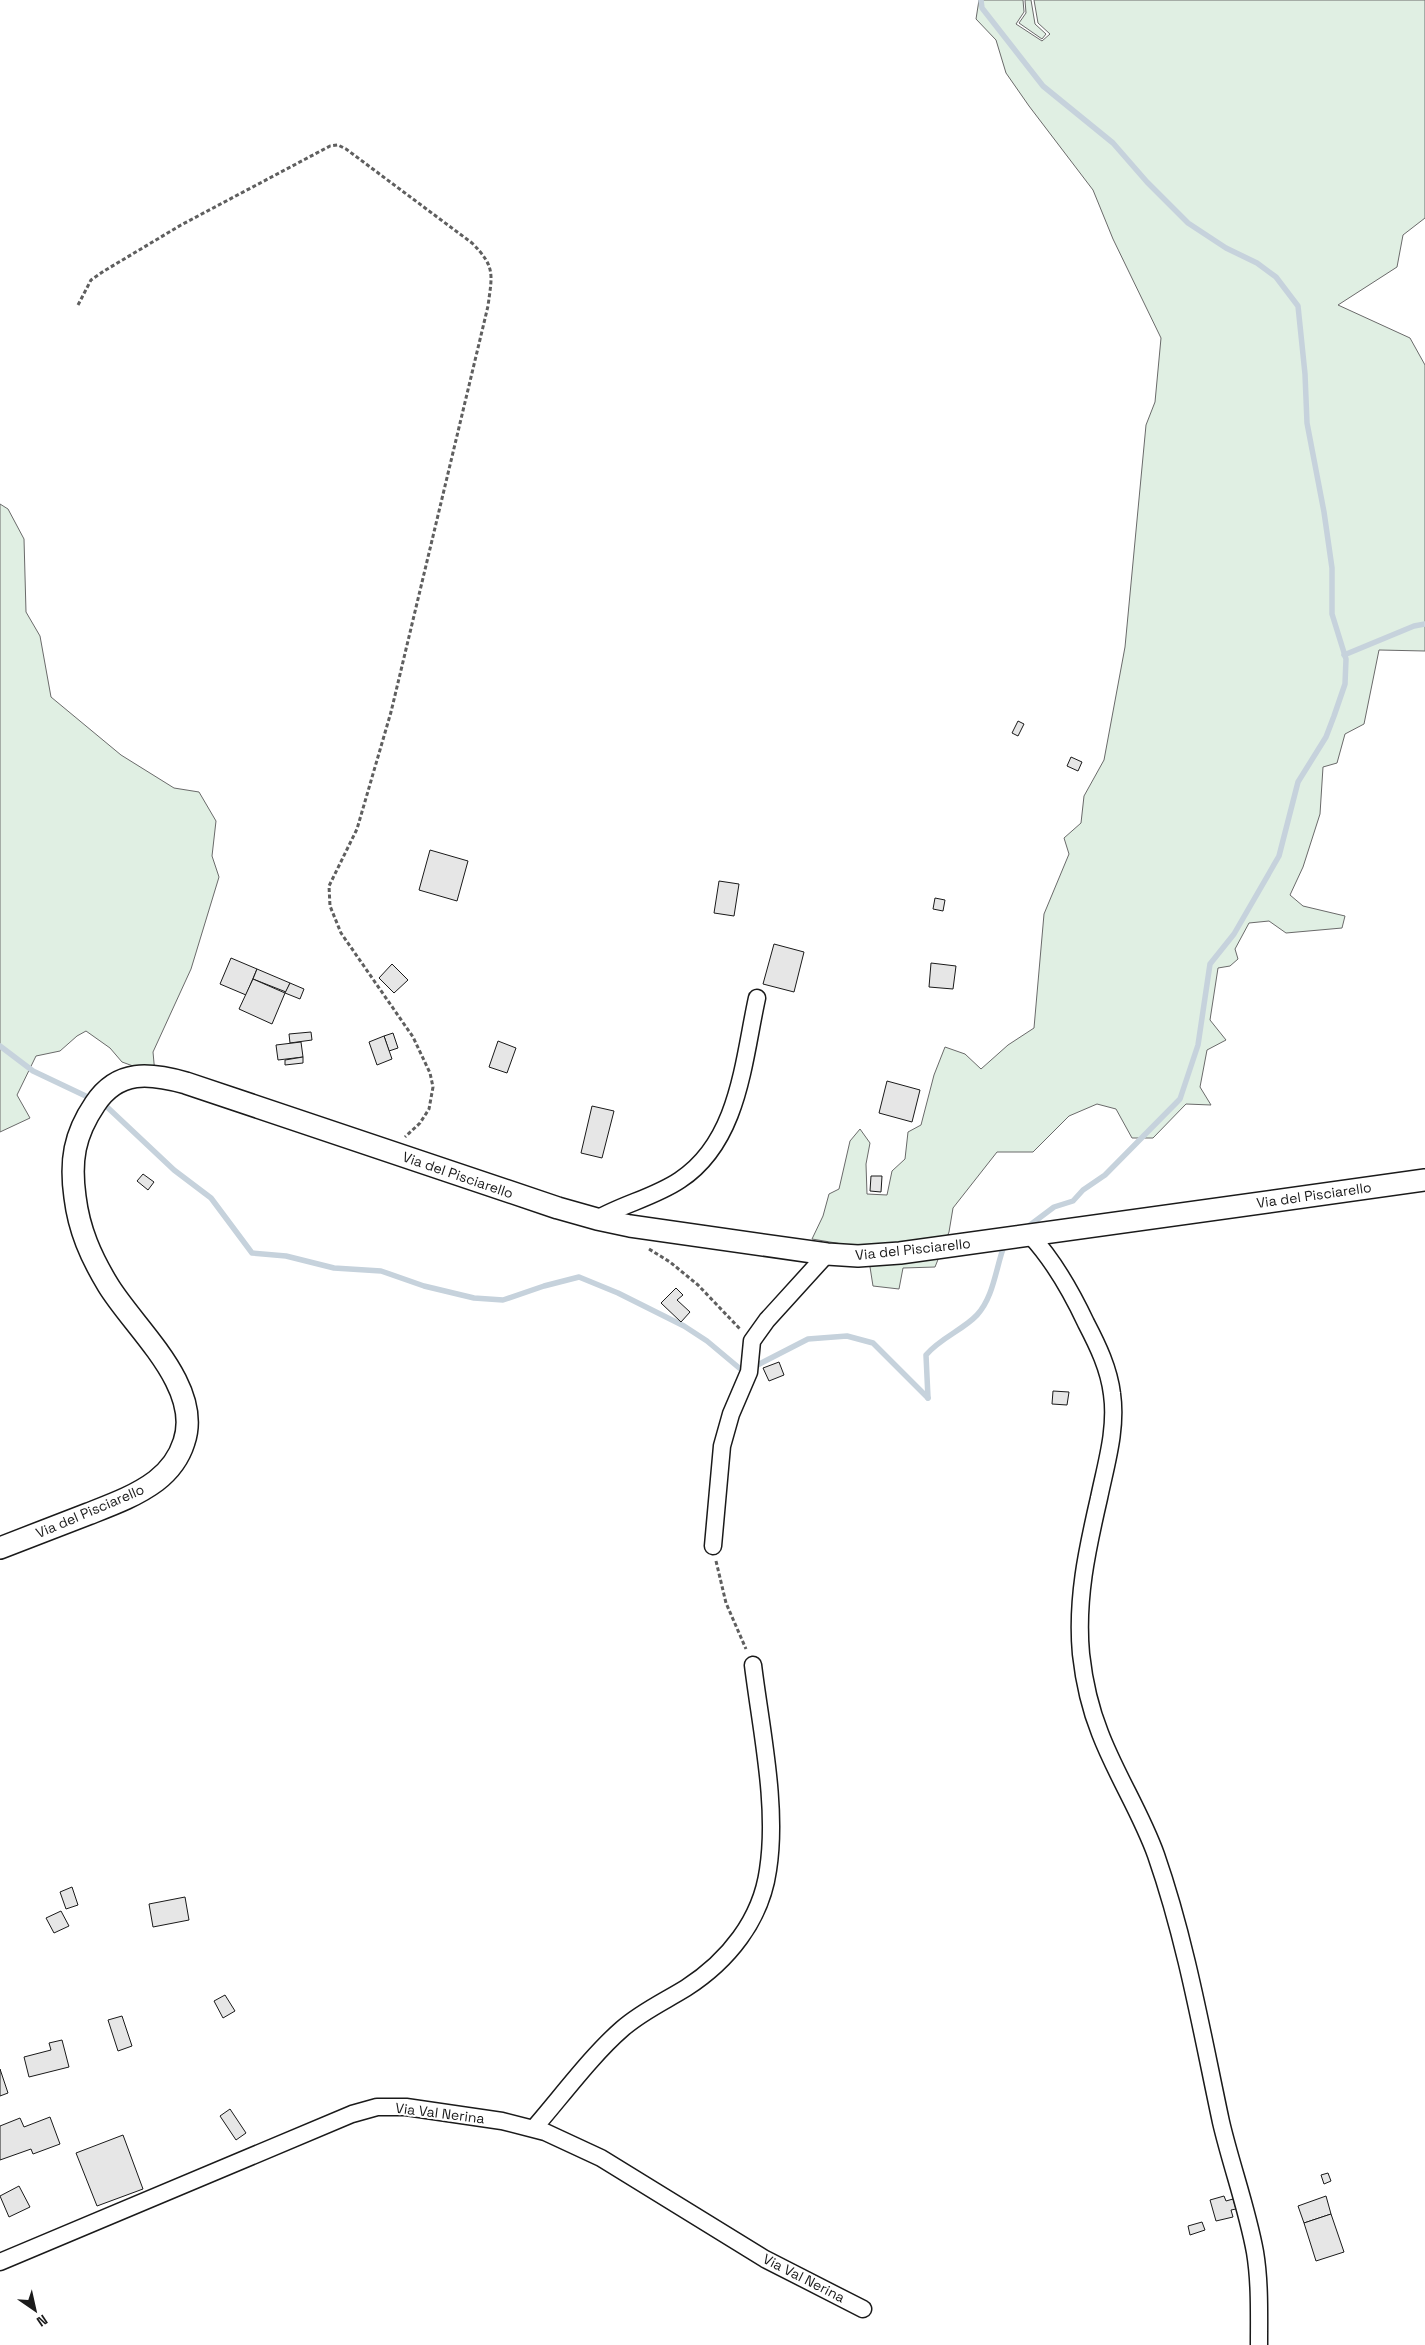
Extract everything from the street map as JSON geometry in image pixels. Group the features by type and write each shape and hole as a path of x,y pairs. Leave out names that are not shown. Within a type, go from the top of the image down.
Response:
{"street":[{"path":"597,1220 618,1208 674,1184 695,1168 713,1149 722,1133 734,1101 757,998"},
{"name":"Via del Pisciarello","path":"0,1548 119,1502 144,1489 171,1467 179,1454 186,1434 186,1409 172,1374 109,1286 88,1248 81,1228 73,1184 72,1160 79,1134 94,1105 117,1084 131,1077 159,1076 230,1096 597,1220 827,1254 889,1254 1425,1180"},
{"path":"1030,1235 1052,1262 1071,1293 1100,1351 1110,1382 1113,1407 1111,1438 1085,1560 1081,1590 1080,1625 1083,1669 1088,1696 1100,1733 1142,1822 1156,1857 1195,1995 1226,2143 1255,2253 1260,2345"},
{"path":"713,1546 722,1446 731,1414 749,1372 752,1341 767,1320 827,1254"},
{"path":"534,2128 621,2030 688,1986 724,1958 736,1943 754,1913 764,1888 768,1870 771,1834 769,1795 753,1666"},
{"name":"Via Val Nerina","path":"0,2262 361,2111 384,2106 406,2107 502,2121 534,2128 565,2140 601,2158 765,2259 863,2309"}],"path":[{"path":"78,305 91,280 104,271 181,225 330,146 338,145 472,243 486,257 491,271 488,306 453,446 391,712 357,829 328,886 330,906 341,933 413,1037 430,1073 433,1087 429,1109 420,1123 396,1143 380,1148"},
{"path":"644,1246 670,1262 698,1286 752,1341"},
{"path":"713,1546 726,1603 753,1666"}],"green space":[{"path":"979,0 1023,0 1024,12 1016,24 1042,41 1050,34 1038,23 1034,0 1425,0 1425,218 1403,235 1397,267 1338,305 1410,338 1425,365 1425,651 1379,650 1364,724 1345,734 1337,763 1323,767 1320,814 1303,867 1290,895 1303,906 1345,916 1342,928 1286,933 1269,921 1249,923 1235,949 1238,959 1230,966 1218,968 1210,1020 1226,1040 1207,1050 1200,1087 1211,1105 1186,1104 1153,1138 1132,1138 1116,1109 1097,1104 1069,1116 1033,1152 997,1152 953,1208 949,1232 935,1267 903,1268 899,1289 873,1286 870,1267 842,1244 812,1239 823,1216 829,1194 839,1189 850,1141 860,1129 870,1143 866,1164 867,1194 887,1195 892,1171 905,1159 908,1132 921,1125 934,1075 945,1047 965,1054 981,1069 1008,1045 1034,1028 1044,914 1069,854 1064,838 1081,823 1084,796 1104,760 1125,647 1146,425 1155,402 1161,338 1113,239 1093,190 1006,73 996,40 976,19"},
{"path":"1025,0 1031,0 1035,24 1046,34 1042,39 1019,23 1026,13"},
{"path":"0,504 8,509 24,539 26,612 40,636 51,697 121,755 174,788 199,792 216,821 212,856 219,877 191,969 153,1052 155,1074 122,1062 110,1048 86,1031 77,1036 60,1051 36,1056 17,1095 30,1118 0,1132"}],"building":[{"path":"1018,721 1024,724 1018,736 1012,733"},
{"path":"1071,757 1082,762 1078,771 1067,766"},
{"path":"430,850 468,861 457,901 419,890"},
{"path":"719,881 739,884 734,916 714,913"},
{"path":"935,898 945,900 943,911 933,909"},
{"path":"774,944 804,952 794,992 763,984"},
{"path":"231,958 257,969 246,995 220,984"},
{"path":"931,963 956,966 953,989 929,987"},
{"path":"392,964 408,980 394,993 379,978"},
{"path":"257,969 290,983 286,992 253,979"},
{"path":"253,979 285,993 272,1024 239,1009"},
{"path":"290,983 304,989 300,999 285,993"},
{"path":"311,1032 312,1040 290,1043 289,1034"},
{"path":"393,1033 398,1048 389,1051 384,1036"},
{"path":"384,1036 392,1059 377,1065 369,1042"},
{"path":"498,1041 516,1048 507,1073 489,1067"},
{"path":"301,1042 303,1057 278,1060 276,1045"},
{"path":"303,1057 303,1063 285,1065 285,1060"},
{"path":"887,1081 920,1090 912,1122 879,1113"},
{"path":"592,1106 614,1111 602,1158 581,1153"},
{"path":"143,1174 154,1182 148,1190 137,1181"},
{"path":"871,1176 882,1176 881,1192 870,1191"},
{"path":"676,1288 683,1295 677,1300 690,1312 681,1322 661,1303"},
{"path":"779,1362 784,1375 769,1381 763,1368"},
{"path":"1053,1391 1069,1392 1067,1405 1052,1404"},
{"path":"72,1887 78,1905 66,1909 60,1892"},
{"path":"185,1897 189,1920 153,1927 149,1904"},
{"path":"61,1911 69,1926 54,1933 46,1918"},
{"path":"225,1995 235,2011 223,2018 214,2001"},
{"path":"122,2016 132,2046 118,2051 108,2020"},
{"path":"62,2040 69,2067 29,2077 24,2057 51,2050 49,2043"},
{"path":"0,2069 8,2093 0,2096"},
{"path":"230,2109 246,2133 236,2140 220,2116"},
{"path":"50,2117 60,2144 33,2154 31,2149 0,2160 0,2126 20,2118 24,2127"},
{"path":"123,2135 143,2189 97,2206 76,2153"},
{"path":"1328,2173 1331,2181 1324,2184 1321,2175"},
{"path":"19,2186 30,2207 9,2217 0,2196"},
{"path":"1224,2196 1226,2201 1233,2199 1236,2209 1231,2210 1233,2217 1216,2221 1210,2200"},
{"path":"1326,2196 1331,2214 1304,2223 1298,2206"},
{"path":"1331,2214 1344,2252 1316,2261 1304,2223"},
{"path":"1202,2222 1205,2230 1190,2235 1188,2226"}],"waterway":[{"path":"981,0 982,8 1043,86 1113,143 1147,182 1188,223 1226,248 1257,263 1276,277 1298,306 1305,374 1307,423 1324,512 1332,568 1332,614 1346,659 1345,684 1326,737 1298,782 1279,856 1234,934 1210,964 1198,1045 1180,1099 1105,1175 1083,1190 1073,1201 1054,1207 1026,1228"},
{"path":"1344,655 1414,626 1425,624"},
{"path":"0,1046 33,1071 92,1099"},
{"path":"100,1103 106,1106 174,1170 211,1198 252,1253 286,1256 334,1268 381,1271 424,1286 474,1298 503,1300 544,1286 579,1277 618,1293 684,1326 707,1341 744,1372 808,1339 847,1336 873,1343 928,1398"},
{"path":"928,1398 926,1355 965,1325 983,1308 991,1290 1005,1243"}]}
